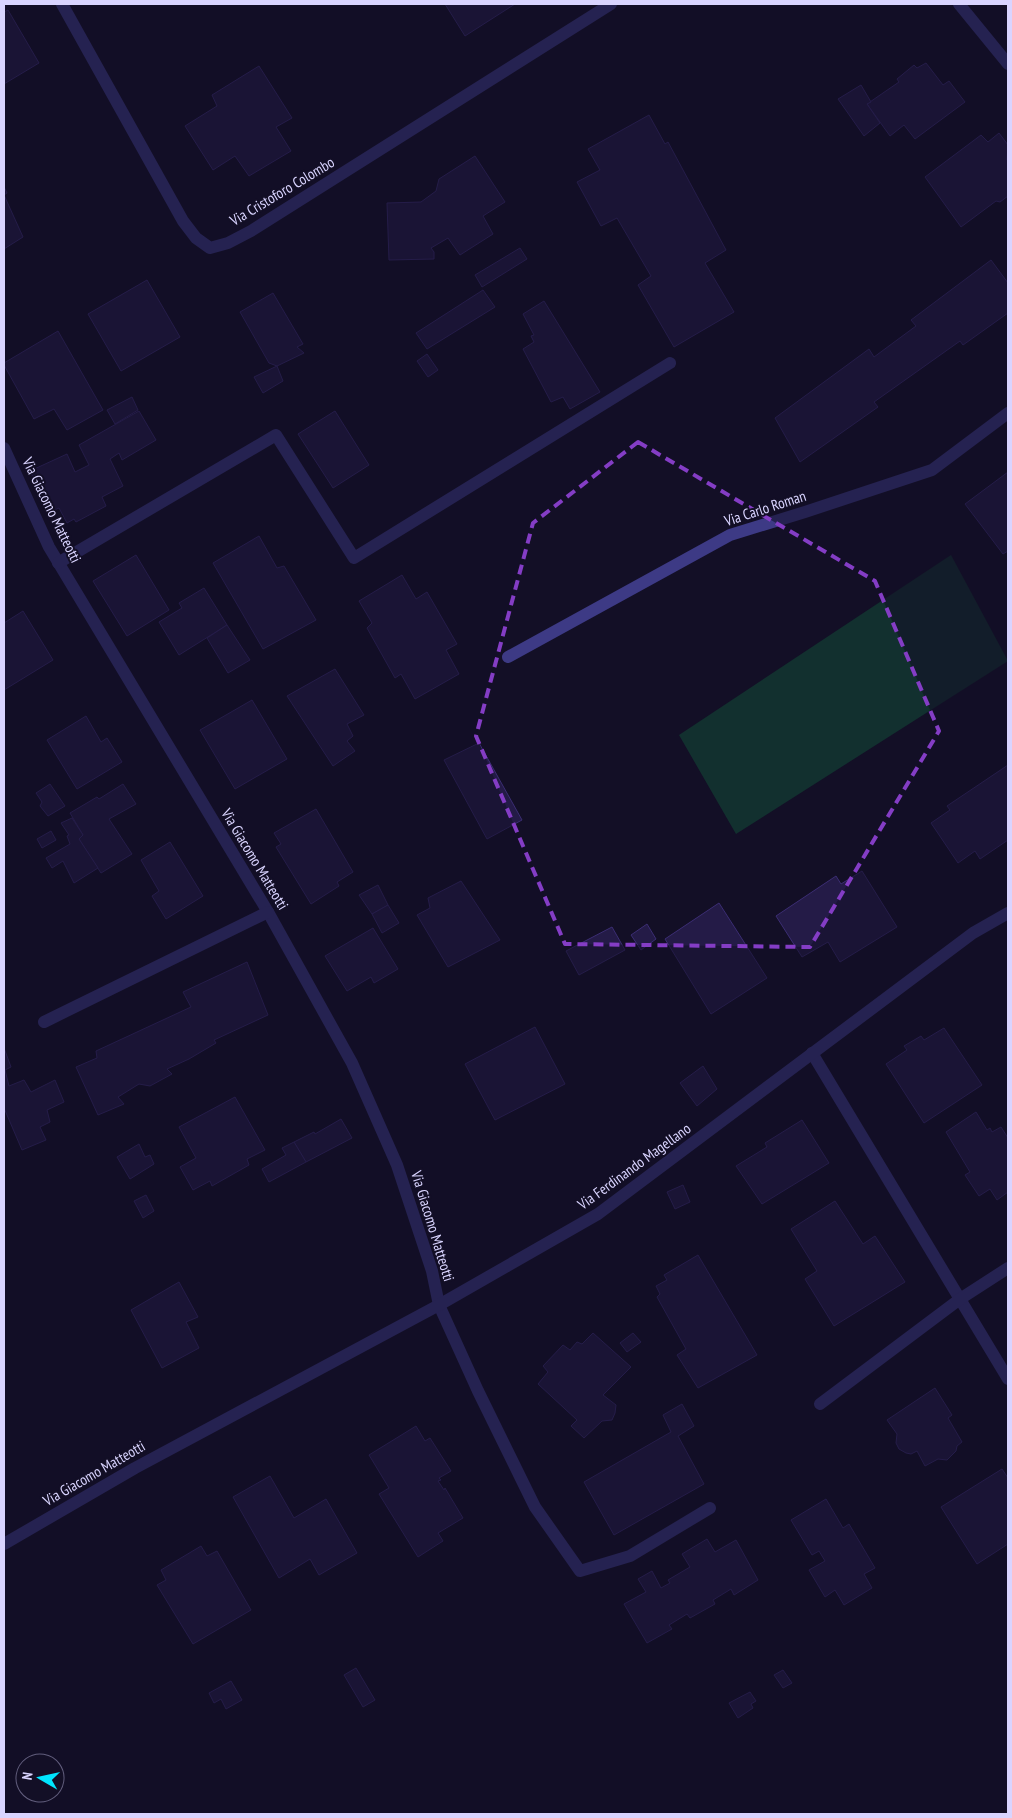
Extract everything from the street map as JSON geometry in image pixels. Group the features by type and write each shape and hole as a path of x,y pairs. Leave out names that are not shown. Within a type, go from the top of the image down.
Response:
{"street":[{"name":"Via Cristoforo Colombo","path":"62,4 183,221 196,238 210,248 228,243 251,231 611,4"},
{"path":"959,4 1008,64"},
{"path":"58,563 276,435 354,558 670,364"},
{"name":"Via Carlo Roman","path":"508,658 730,535 932,470 1008,414"},
{"name":"Via Giacomo Matteotti","path":"4,448 58,563 268,912 352,1063 397,1165 432,1271 439,1305 478,1391 535,1507 580,1571 630,1556 710,1508"},
{"path":"44,1022 268,912"},
{"name":"Via Ferdinando Magellano","path":"439,1305 598,1214 974,933 1008,913"},
{"path":"812,1053 1008,1379"},
{"path":"820,1404 960,1299 1008,1268"},
{"name":"Via Giacomo Matteotti","path":"4,1544 135,1468 439,1305"}],"highlighted area":[{"path":"638,442 875,581 939,731 810,947 565,944 476,736 533,523"}],"green space":[{"path":"951,555 1008,661 736,834 679,735"}],"building":[{"path":"445,4 515,4 465,36"},
{"path":"8,10 39,63 4,84 4,12"},
{"path":"926,63 943,85 949,81 965,102 915,139 904,125 890,136 867,104 899,82 897,79 914,65 917,68"},
{"path":"259,66 292,118 276,127 291,151 249,176 235,156 213,170 185,126 217,106 212,95"},
{"path":"861,85 871,102 867,104 880,123 864,136 838,99"},
{"path":"649,115 665,144 668,142 726,250 705,263 734,312 674,347 638,285 651,276 617,218 601,226 577,182 600,170 588,149"},
{"path":"999,133 1008,145 1008,196 1000,202 996,201 961,227 925,177 981,135 988,142"},
{"path":"475,156 505,202 483,216 493,234 460,255 448,238 431,248 434,252 434,259 389,260 387,203 421,202 436,191 439,179"},
{"path":"4,195 23,237 4,249"},
{"path":"520,248 527,259 482,287 475,275"},
{"path":"991,260 1008,283 1008,313 963,345 960,341 874,402 878,407 800,462 775,418 869,349 874,357 916,326 911,320"},
{"path":"147,280 180,337 121,371 88,314"},
{"path":"483,290 495,307 427,349 416,333"},
{"path":"273,293 303,344 297,347 304,353 277,366 269,363 240,312"},
{"path":"544,301 600,392 570,409 563,397 551,402 523,349 534,342 531,336 534,335 523,314"},
{"path":"58,331 103,410 67,430 54,409 34,419 4,365 4,363"},
{"path":"427,354 438,370 428,377 417,361"},
{"path":"277,366 283,381 263,393 254,377"},
{"path":"132,397 138,410 115,424 107,410"},
{"path":"139,411 156,440 122,460 119,453 110,459 123,486 102,497 106,506 76,522 74,519 67,523 59,508 50,512 30,471 67,454 75,472 89,465 79,445"},
{"path":"335,411 369,465 333,488 298,434"},
{"path":"1008,472 1008,551 1003,554 965,504"},
{"path":"259,536 277,568 284,566 316,620 263,649 213,563"},
{"path":"136,555 169,610 127,636 93,581"},
{"path":"402,575 416,599 427,592 457,644 446,650 459,674 415,699 401,674 395,678 367,628 372,623 359,601"},
{"path":"204,588 227,625 179,655 159,622 182,608 179,603"},
{"path":"23,611 53,660 4,690 4,623"},
{"path":"227,625 250,660 228,673 207,638"},
{"path":"335,669 364,715 347,724 353,736 347,741 355,751 333,766 287,696"},
{"path":"252,700 287,759 235,789 200,730"},
{"path":"86,716 101,742 107,738 122,762 77,789 47,740"},
{"path":"479,743 522,820 487,839 444,760"},
{"path":"1008,765 1008,840 980,859 975,851 958,863 931,823 950,810 947,806"},
{"path":"50,784 65,806 48,816 40,806 42,802 36,793"},
{"path":"123,784 136,804 109,819 132,854 101,873 79,839 83,835 70,813 97,797 99,799"},
{"path":"316,809 353,872 337,882 339,886 311,904 276,847 281,844 274,833"},
{"path":"72,818 83,835 79,839 98,868 74,883 63,861 52,868 46,858 70,844 67,836 69,835 61,823"},
{"path":"51,831 56,840 42,848 37,839"},
{"path":"170,842 203,896 166,919 152,896 159,891 141,860"},
{"path":"862,871 897,927 840,962 828,942 802,957 776,916 836,876 841,884"},
{"path":"461,881 500,940 448,967 417,915 430,908 428,898"},
{"path":"378,885 388,905 372,914 359,895"},
{"path":"719,903 767,978 711,1014 665,939"},
{"path":"388,905 399,923 382,933 372,914"},
{"path":"647,924 656,939 641,950 631,935"},
{"path":"612,927 625,950 579,975 566,951"},
{"path":"373,928 398,969 374,983 371,977 347,991 325,956"},
{"path":"247,962 268,1015 214,1040 216,1043 167,1069 172,1074 150,1086 139,1084 118,1097 124,1104 98,1115 76,1067 97,1058 96,1051 191,1007 183,992"},
{"path":"535,1027 565,1084 495,1120 465,1064"},
{"path":"944,1028 982,1085 924,1123 886,1064 907,1050 904,1046 921,1036 924,1040"},
{"path":"4,1048 11,1067 5,1070 9,1086 24,1080 31,1092 55,1080 64,1102 47,1110 50,1122 40,1127 46,1140 22,1150 4,1108"},
{"path":"703,1066 717,1089 697,1106 680,1083"},
{"path":"235,1097 265,1150 247,1159 249,1165 212,1186 210,1181 193,1190 180,1167 196,1158 179,1127"},
{"path":"976,1112 987,1130 990,1128 992,1132 1001,1127 1008,1138 1008,1192 997,1200 990,1189 979,1196 965,1175 970,1172 946,1132"},
{"path":"341,1119 352,1138 306,1162 294,1142 314,1132 315,1134"},
{"path":"802,1120 829,1163 762,1204 736,1166 767,1147 765,1143"},
{"path":"294,1142 306,1162 269,1182 262,1169 286,1155 282,1148"},
{"path":"139,1144 145,1157 150,1155 154,1164 130,1179 117,1157"},
{"path":"683,1185 690,1202 675,1209 667,1192"},
{"path":"146,1195 154,1211 143,1218 134,1201"},
{"path":"835,1201 863,1244 875,1236 905,1282 834,1326 805,1279 817,1271 791,1229"},
{"path":"698,1255 757,1355 698,1388 677,1355 686,1349 657,1297 660,1294 656,1286 667,1280 664,1275"},
{"path":"179,1282 198,1317 186,1322 199,1348 162,1368 131,1310"},
{"path":"593,1333 631,1367 603,1395 616,1405 612,1420 602,1421 584,1438 571,1426 577,1420 538,1384 548,1372 543,1366 563,1345 570,1350 577,1342 582,1344"},
{"path":"633,1333 641,1342 627,1352 620,1343"},
{"path":"935,1388 952,1415 948,1418 962,1442 947,1460 938,1459 925,1466 917,1451 911,1454 899,1449 896,1443 897,1434 887,1420"},
{"path":"682,1404 694,1426 678,1436 704,1484 614,1535 584,1482 671,1432 663,1415"},
{"path":"416,1426 425,1441 430,1438 451,1471 439,1478 441,1480 438,1481 444,1490 445,1488 463,1518 438,1533 443,1541 418,1557 379,1494 389,1488 369,1455"},
{"path":"1002,1469 1008,1478 1008,1544 977,1564 941,1507"},
{"path":"270,1476 294,1518 326,1499 357,1553 319,1575 310,1559 279,1578 233,1497"},
{"path":"826,1499 843,1528 849,1524 875,1568 864,1574 872,1588 844,1605 835,1590 825,1597 809,1570 825,1561 819,1551 812,1555 791,1520"},
{"path":"707,1539 715,1552 736,1540 758,1580 734,1595 731,1589 713,1600 715,1604 690,1618 687,1614 669,1625 672,1629 647,1643 624,1604 646,1592 638,1579 652,1571 661,1588 670,1583 668,1580 690,1567 682,1554"},
{"path":"201,1546 207,1556 217,1551 251,1610 193,1644 157,1585 166,1580 161,1570"},
{"path":"356,1668 375,1700 363,1707 344,1675"},
{"path":"783,1670 792,1683 783,1688 774,1675"},
{"path":"231,1681 242,1700 226,1709 221,1699 214,1703 209,1693"},
{"path":"750,1692 756,1701 751,1704 753,1708 738,1718 729,1703"}]}
